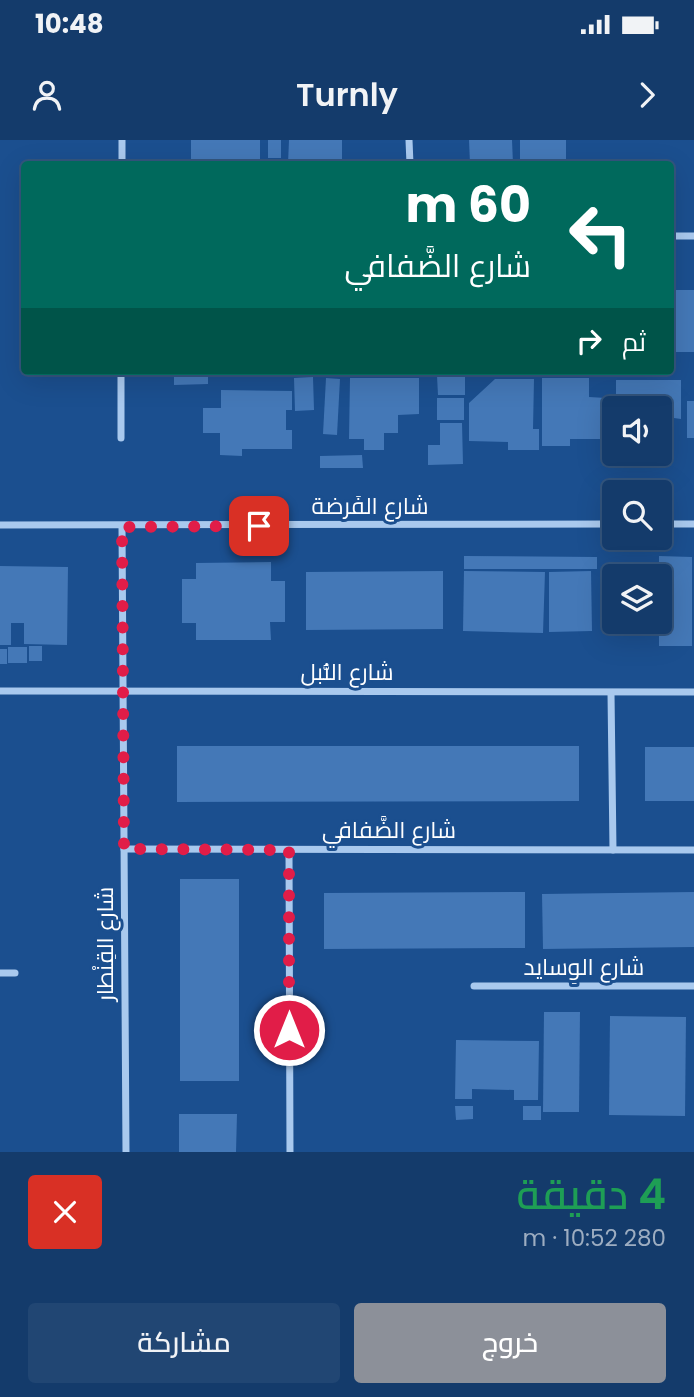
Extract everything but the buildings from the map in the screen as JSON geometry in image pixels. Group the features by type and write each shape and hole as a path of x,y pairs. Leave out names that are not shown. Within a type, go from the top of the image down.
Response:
{"street":[{"path":"122,140 122,161"},
{"path":"409,140 410,161"},
{"path":"674,236 694,236"},
{"path":"121,375 121,438"},
{"name":"شارع الفَرضة","path":"0,526 602,524"},
{"path":"672,524 694,524"},
{"name":"شارع القِنْطار","path":"122,527 126,1152"},
{"name":"شارع النُّبل","path":"0,691 694,692"},
{"path":"611,693 613,850"},
{"name":"شارع الضَّفافي","path":"124,849 694,850"},
{"path":"289,850 290,1152"},
{"path":"0,972 15,973"},
{"name":"شارع الوِسايد","path":"474,986 694,986"}],"route":[{"path":"259,526 122,527 124,849 289,850 289,1030"}]}
